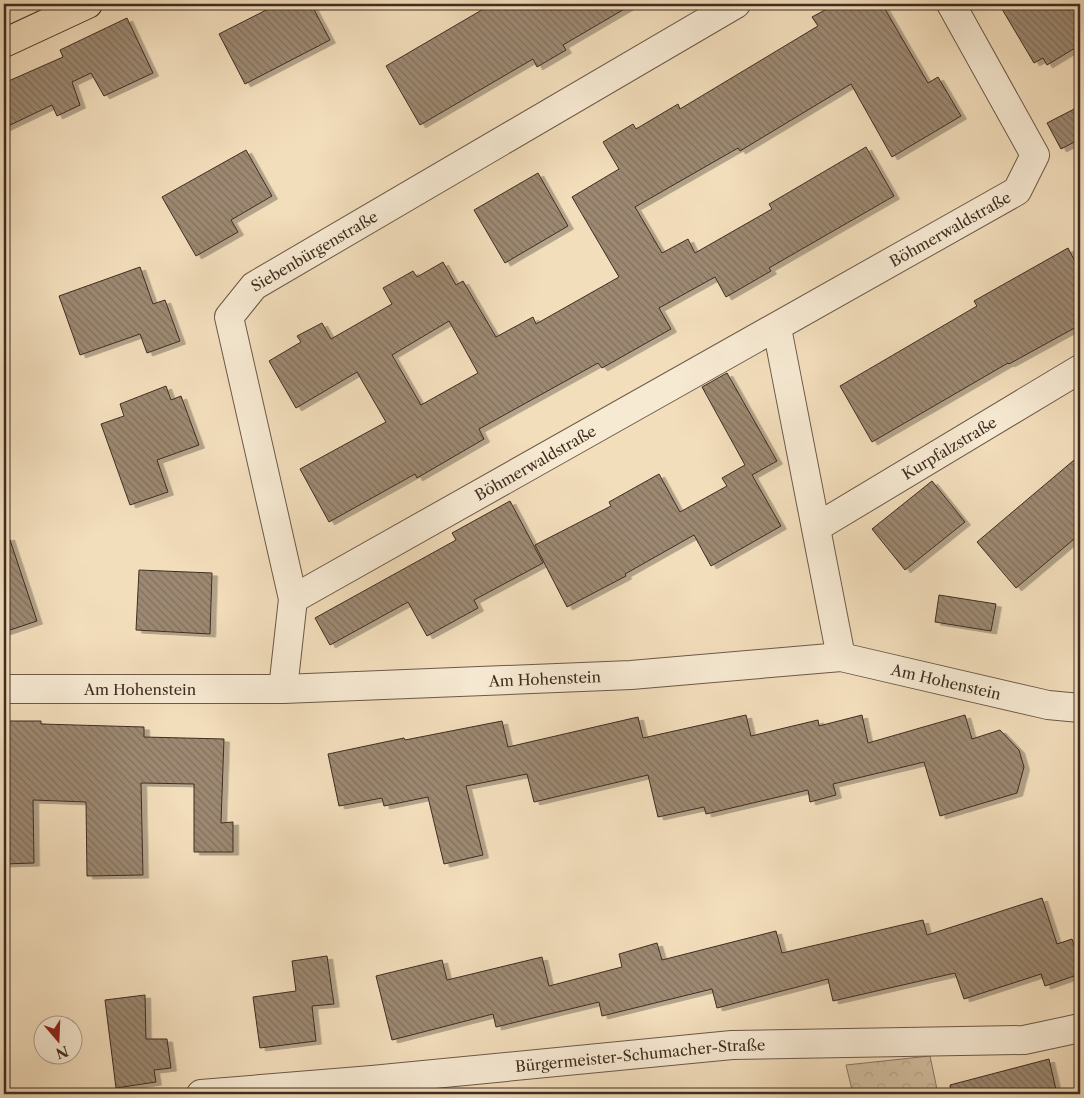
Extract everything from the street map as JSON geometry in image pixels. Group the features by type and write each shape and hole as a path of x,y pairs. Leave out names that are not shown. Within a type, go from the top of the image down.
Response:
{"main road":[{"path":"4,43 88,4"}],"street":[{"name":"Siebenbürgenstraße","path":"283,689 293,599 229,317 254,286 736,4"},
{"name":"Böhmerwaldstraße","path":"293,599 1017,191 1035,155 951,4"},
{"path":"776,328 817,527 841,658"},
{"name":"Kurpfalzstraße","path":"817,527 1080,369"},
{"name":"Am Hohenstein","path":"4,689 283,689 630,675 841,658 1048,705 1080,708"},
{"name":"Bürgermeister-Schumacher-Straße","path":"201,1094 373,1087 732,1045 1024,1040 1080,1028"}],"green space":[{"path":"930,1056 938,1094 853,1094 846,1065"}],"building":[{"path":"278,4 311,4 330,40 245,84 219,34"},
{"path":"492,4 633,4 563,45 566,50 537,67 533,59 420,125 386,66"},
{"path":"836,4 882,4 928,83 938,77 961,116 892,157 851,84 740,151 738,148 635,207 662,253 688,239 695,253 772,209 769,204 866,147 894,196 769,268 771,271 726,297 715,277 659,308 671,329 602,368 598,363 479,429 484,439 417,478 415,474 329,522 300,469 386,422 357,372 296,408 269,361 301,342 297,336 322,323 331,339 392,304 383,288 413,271 417,277 443,262 456,285 463,281 496,337 533,317 536,324 619,277 572,197 619,169 603,142 633,124 636,129 678,104 680,109 818,26 812,17","holes":["449,321 478,373 421,405 392,355"]},
{"path":"999,4 1080,4 1080,45 1047,65 1043,58 1034,63"},
{"path":"127,18 153,73 104,96 91,73 72,82 80,105 57,116 52,105 4,128 4,83 63,57 60,50"},
{"path":"1080,106 1080,139 1061,149 1047,123"},
{"path":"246,150 272,196 231,220 238,232 196,256 162,197"},
{"path":"538,173 568,226 505,263 474,210"},
{"path":"1068,248 1080,271 1080,325 1008,363 872,442 840,386 977,306 974,301"},
{"path":"140,267 153,304 165,300 180,341 147,353 140,334 80,355 59,296"},
{"path":"727,373 777,461 752,475 781,526 711,566 694,535 625,574 626,576 567,607 535,545 611,506 609,502 659,474 680,512 727,486 722,478 745,465 702,387"},
{"path":"166,386 171,400 181,396 199,445 157,460 168,492 130,505 101,424 124,416 120,404"},
{"path":"1080,455 1080,534 1016,588 977,542"},
{"path":"932,481 965,522 905,570 872,529"},
{"path":"510,501 543,563 474,600 478,608 427,636 408,602 330,645 315,618 456,540 452,533"},
{"path":"9,537 37,621 4,632 4,538"},
{"path":"139,570 212,573 210,634 136,630"},
{"path":"939,595 996,604 991,631 935,622"},
{"path":"746,715 751,736 818,720 819,726 862,715 868,743 965,715 972,739 1000,730 1019,750 1024,767 1017,793 940,816 924,762 833,784 836,795 810,802 808,790 706,814 704,807 658,817 648,775 534,802 527,774 466,786 483,855 444,864 428,797 384,806 382,798 339,806 328,754 404,738 405,740 502,721 508,747 638,717 643,738"},
{"path":"4,721 41,721 41,724 144,727 144,737 224,739 221,823 233,822 233,852 194,852 194,784 141,783 143,875 87,876 86,802 33,800 34,863 4,864"},
{"path":"1042,898 1057,944 1072,939 1080,963 1080,974 1045,986 1041,974 964,999 955,973 833,1001 828,979 717,1008 712,989 602,1016 599,1002 496,1027 493,1014 392,1040 376,976 442,960 447,980 542,957 549,986 622,967 619,954 657,943 662,960 776,931 782,953 923,920 927,935"},
{"path":"327,956 334,1004 312,1006 316,1041 260,1048 253,997 296,991 292,961"},
{"path":"145,995 146,1039 167,1039 171,1068 154,1070 156,1082 116,1088 105,1000"},
{"path":"1049,1059 1057,1094 951,1094 950,1085"}]}
